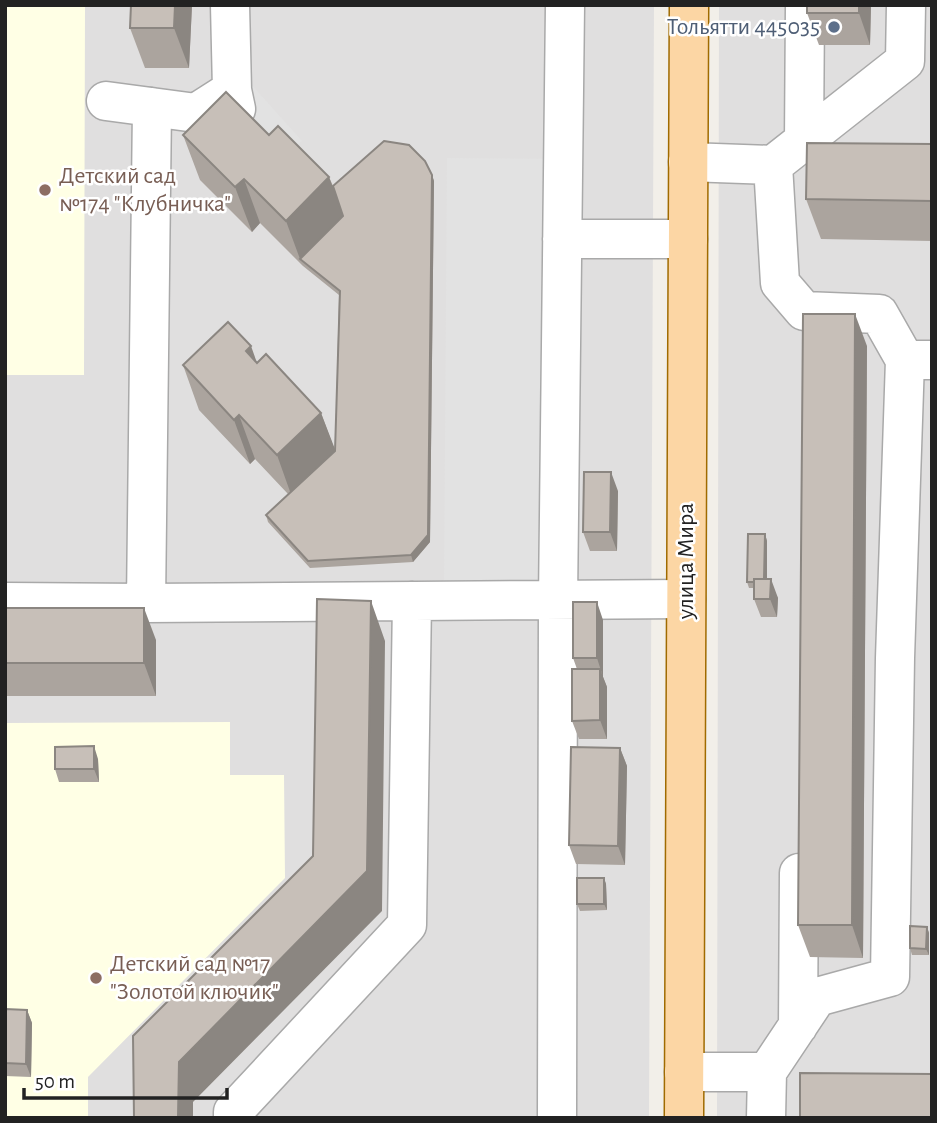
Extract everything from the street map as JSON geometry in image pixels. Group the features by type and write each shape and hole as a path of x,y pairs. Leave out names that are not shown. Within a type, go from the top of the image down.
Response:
{"main road":[{"name":"улица Мира","path":"684,1118 689,5"}],"lane":[{"path":"106,101 196,113 234,99 230,5"},
{"path":"557,1118 558,600 565,5"},
{"path":"804,141 805,5"},
{"path":"688,162 773,165 905,61 906,5"},
{"path":"146,603 152,107"},
{"path":"766,1118 767,1072 817,997 890,978 880,658 918,360 879,314 804,325 780,283 773,165"},
{"path":"562,240 688,239"},
{"path":"5,601 146,603 686,599"},
{"path":"233,1118 233,1112 407,925 412,601"},
{"path":"798,1026 799,834"},
{"path":"684,1072 767,1072"}],"shaded area":[{"path":"5,5 654,5 649,1118 5,1118"},
{"name":"Детский сад №174 \"Клубничка\"","path":"5,5 85,5 84,375 5,375"},
{"path":"719,5 932,5 932,1118 717,1118"},
{"path":"250,83 302,141 273,167 221,109"},
{"path":"447,158 581,159 578,585 444,584"},
{"name":"Детский сад №17 \"Золотой ключик\"","path":"230,722 230,775 284,775 285,878 88,1077 88,1118 5,1118 5,723"}],"building":[{"path":"131,5 175,5 174,28 130,28"},
{"path":"807,5 859,5 859,13 807,13"},
{"path":"226,92 269,135 278,126 329,177 286,221 244,179 235,187 183,135"},
{"path":"384,141 409,145 425,161 432,175 428,535 411,555 308,561 266,515 335,451 340,291 300,259 343,216 333,186"},
{"path":"807,143 932,144 932,201 806,199"},
{"path":"803,314 855,314 852,925 798,925"},
{"path":"228,322 251,346 246,351 257,363 266,354 321,413 277,455 239,415 234,420 183,365"},
{"path":"584,472 611,472 610,532 583,532"},
{"path":"748,534 765,534 764,579 754,579 754,582 747,582"},
{"path":"754,579 771,579 770,599 754,599"},
{"path":"317,599 371,601 367,871 179,1062 178,1118 134,1118 133,1036 313,856"},
{"path":"573,602 597,602 597,658 573,658"},
{"path":"5,608 144,608 144,663 5,663"},
{"path":"572,669 600,669 600,720 572,721"},
{"path":"94,746 94,769 55,769 55,747"},
{"path":"571,747 620,748 618,846 569,845"},
{"path":"577,878 604,878 604,904 577,904"},
{"path":"910,926 927,927 926,949 910,948"},
{"path":"5,1009 27,1010 26,1064 5,1063"},
{"path":"800,1073 932,1074 932,1118 800,1118"}],"place":[{"name":"Тольятти 445035","path":"834,27"},
{"name":"Детский сад №174 \"Клубничка\"","path":"45,190"},
{"name":"Детский сад №17 \"Золотой ключик\"","path":"96,978"}]}
